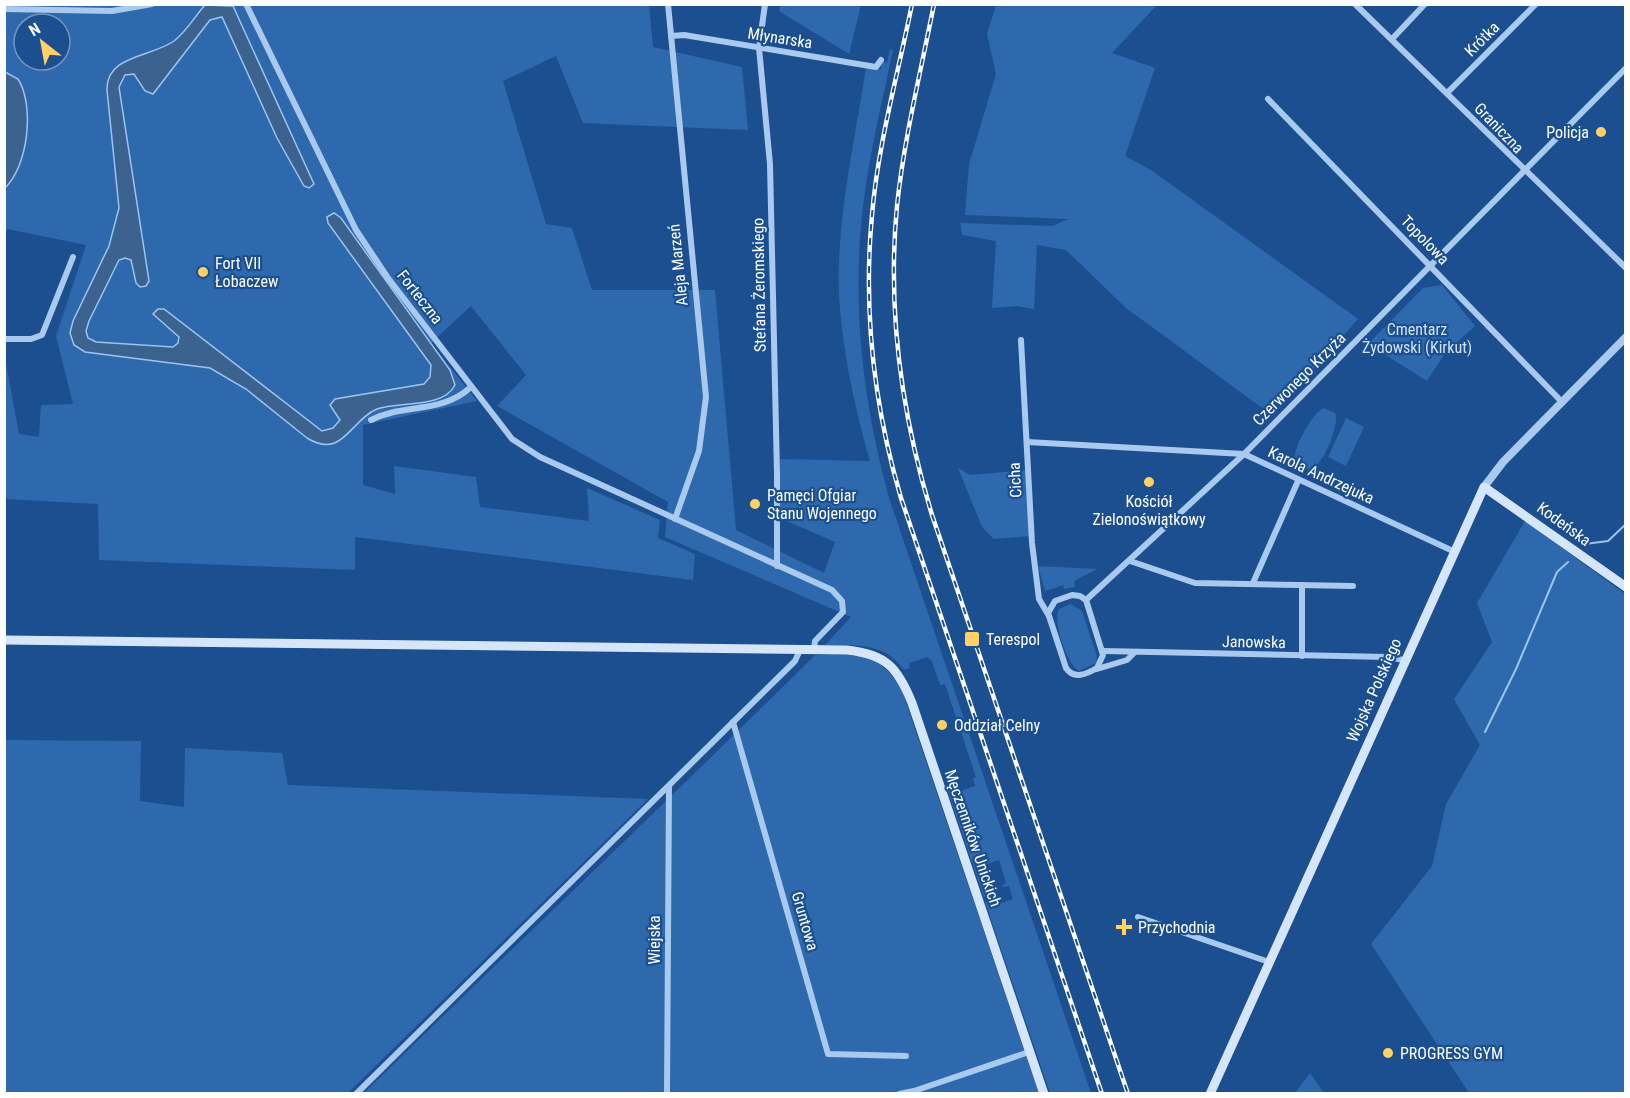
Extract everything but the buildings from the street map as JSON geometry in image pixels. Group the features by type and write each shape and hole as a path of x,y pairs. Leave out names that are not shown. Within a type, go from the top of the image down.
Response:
{"main road":[{"name":"Wojska Polskiego","path":"1210,1094 1453,550 1484,487"},
{"name":"Kodeńska","path":"1484,487 1626,587"},
{"name":"Męczenników Unickich","path":"4,640 847,650 871,654 890,665 905,686 1044,1094"}],"street":[{"path":"4,9 112,10 152,4"},
{"name":"Forteczna","path":"246,4 356,230 388,278 512,438 540,457 667,517 832,590 842,601 843,612 815,641 817,650"},
{"name":"Aleja Marzeń","path":"668,4 705,397 699,452 675,519"},
{"name":"Stefana Żeromskiego","path":"765,4 759,48 770,164 777,566"},
{"name":"Graniczna","path":"1355,4 1393,38 1524,170 1626,268"},
{"path":"1393,38 1425,4"},
{"name":"Krótka","path":"1447,93 1536,4"},
{"name":"Młynarska","path":"671,36 684,35 876,67 881,60"},
{"name":"Czerwonego Krzyża","path":"1086,600 1244,454 1626,68"},
{"name":"Topolowa","path":"1268,99 1562,402"},
{"path":"4,339 31,339 42,335 73,257"},
{"name":"Cicha","path":"1021,340 1036,585 1039,599 1049,616 1068,670 1078,675 1094,670"},
{"name":"Wojska Polskiego","path":"1484,487 1503,462 1624,341"},
{"path":"371,420 380,416 428,408 452,401 471,387"},
{"name":"Karola Andrzejuka","path":"1027,442 1244,454 1298,481 1453,550"},
{"path":"1253,583 1298,481"},
{"path":"1130,561 1195,583 1353,586"},
{"path":"1302,585 1302,656"},
{"path":"1049,616 1050,606 1058,599 1076,594 1086,600 1102,651 1101,662 1094,670"},
{"path":"356,1094 795,661 800,650"},
{"name":"Janowska","path":"1102,651 1387,657 1404,660"},
{"path":"1094,670 1127,660 1134,653"},
{"name":"Gruntowa","path":"733,722 828,1054 906,1056"},
{"name":"Wiejska","path":"667,1094 669,786"},
{"path":"1138,917 1269,962"},
{"path":"899,1094 914,1092 1029,1052"}],"green space":[{"path":"5,5 649,5 653,47 742,67 748,130 583,123 556,56 503,81 546,224 572,228 592,290 715,290 736,530 824,573 835,542 780,518 780,459 870,461 854,400 843,336 839,295 840,238 866,67 881,69 882,62 887,63 890,49 893,50 869,167 860,239 861,338 874,436 890,501 1091,1093 1050,1093 985,902 991,901 996,905 1013,899 1009,886 1003,887 1002,885 1006,883 999,860 982,866 990,891 985,892 984,897 946,786 952,786 955,793 975,786 973,778 976,777 945,684 940,685 932,661 927,657 909,663 910,668 904,670 888,654 878,650 858,646 825,645 851,617 665,537 668,502 497,406 526,375 471,306 431,343 477,401 363,425 363,485 395,494 394,466 476,477 480,507 589,521 587,488 660,520 658,538 695,554 693,580 355,537 355,570 99,560 98,504 5,499 4,353 19,434 39,437 41,405 73,404 56,336 86,245 7,229 5,236"},
{"path":"780,5 861,5 849,54 779,11"},
{"path":"996,5 1157,5 1112,53 1155,68 1125,156 1151,170 1358,319 1273,416 1126,308 1066,250 1037,245 1034,309 1017,306 992,308 996,241 962,235 960,223 1052,226 1069,219 965,215 969,164 996,74 987,34"},
{"name":"Cmentarz Żydowski (Kirkut)","path":"1442,285 1475,326 1445,353 1427,381 1368,344 1423,288"},
{"path":"1324,408 1335,413 1331,441 1316,466 1311,469 1302,468 1295,458 1298,444 1315,415"},
{"path":"1346,418 1364,427 1346,466 1328,457"},
{"path":"958,468 970,475 1028,470 1031,536 994,539 982,527"},
{"path":"1525,521 1625,594 1625,1093 1469,1093 1371,944 1432,866 1446,804 1480,745 1454,699 1492,642 1477,603"},
{"path":"1038,566 1097,569 1074,581 1075,587 1064,589 1063,585 1045,591"},
{"path":"1071,604 1082,611 1097,656 1096,663 1079,671 1070,661 1057,623 1059,609"},
{"path":"842,654 864,657 883,667 901,688 1039,1093 363,1094 703,765 815,655"},
{"path":"5,740 141,741 140,801 184,807 185,748 282,753 288,785 648,799 348,1093 5,1093"},
{"path":"1310,1073 1324,1093 1295,1093"}],"shaded area":[{"path":"205,5 233,6 314,184 309,188 304,186 277,138 222,17 210,20 153,94 145,91 134,74 125,75 119,87 149,281 146,286 140,287 136,283 131,260 125,258 119,260 89,321 86,331 88,338 96,342 173,347 178,343 179,337 153,314 158,309 164,309 322,431 333,428 340,420 330,405 335,399 424,384 430,377 431,365 328,223 327,217 334,213 341,218 450,370 455,385 441,398 377,409 368,414 338,441 319,444 307,438 246,389 210,368 85,352 74,345 70,333 73,321 109,246 119,208 107,90 109,79 122,63 174,41"},
{"path":"5,72 18,79 26,104 27,120 24,151 13,178 5,188"}],"waterway":[{"path":"1585,544 1608,541 1626,524"},
{"path":"1485,732 1516,669 1557,572 1568,562"}],"railway":[{"path":"912,4 884,135 872,215 870,322 884,428 901,498 1102,1094"},
{"path":"934,4 908,130 894,245 896,323 905,400 921,477 932,515 1128,1094"}],"place":[{"name":"Policja","path":"1601,132"},
{"name":"Fort VII Łobaczew","path":"203,272"},
{"name":"Kościół Zielonoświątkowy","path":"1149,482"},
{"name":"Pamęci Ofgiar Stanu Wojennego","path":"755,504"},
{"name":"Terespol","path":"972,639"},
{"name":"Oddział Celny","path":"942,725"},
{"name":"Przychodnia","path":"1124,927"},
{"name":"PROGRESS GYM","path":"1388,1053"}]}
